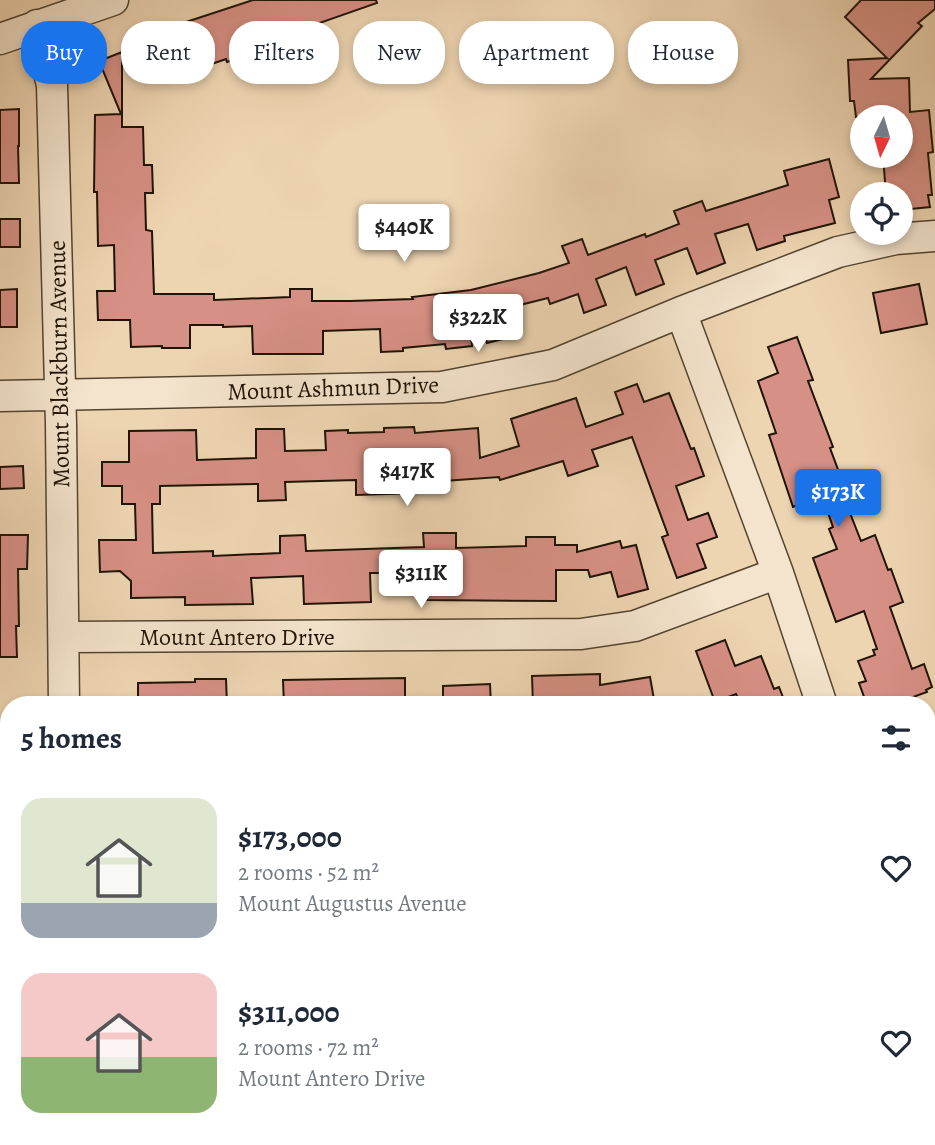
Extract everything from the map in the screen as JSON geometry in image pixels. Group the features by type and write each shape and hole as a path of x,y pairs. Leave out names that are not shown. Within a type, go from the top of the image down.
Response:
{"street":[{"path":"49,21 113,0"},
{"path":"0,39 21,31"},
{"name":"Mount Blackburn Avenue","path":"52,84 64,696"},
{"name":"Mount Ashmun Drive","path":"0,396 442,387 553,365 838,252 896,239 935,236"},
{"path":"681,312 778,573 819,696"},
{"name":"Mount Antero Drive","path":"64,638 581,634 635,626 778,573"}],"building":[{"path":"253,0 376,0 377,3 325,21 229,21 227,62 226,59 215,63 215,21 189,21"},
{"path":"861,0 935,0 935,9 918,23 922,26 871,79 909,78 910,105 854,105 854,101 850,101 848,60 887,58 845,17"},
{"path":"121,52 122,127 143,127 144,165 152,165 153,193 145,193 146,230 152,231 154,294 214,294 214,300 290,297 290,289 312,289 312,301 350,301 413,299 412,297 471,290 569,263 562,246 582,239 588,255 645,234 646,237 679,224 674,211 702,201 706,211 788,185 784,171 829,159 839,197 829,200 835,223 784,236 785,241 757,250 748,224 715,234 725,263 697,274 687,248 655,260 664,284 636,295 626,267 596,279 606,305 584,313 578,294 550,304 548,298 512,307 519,335 487,343 476,306 469,307 472,346 446,349 445,344 381,352 380,329 323,331 323,354 253,354 252,326 190,325 190,348 131,347 130,320 98,320 97,291 115,291 114,245 98,246 97,192 94,192 95,115 121,114 107,80 107,58"},
{"path":"19,109 19,183 0,183 0,110"},
{"path":"929,110 933,152 928,153 932,195 928,195 930,207 913,209 913,182 885,182 884,168 914,168 914,112"},
{"path":"0,219 20,219 20,247 0,247"},
{"path":"919,284 927,324 881,333 873,293"},
{"path":"17,289 17,327 0,327 0,290"},
{"path":"797,337 813,380 808,381 852,507 848,508 861,541 875,535 888,570 891,569 903,602 890,607 912,669 924,664 932,687 926,690 927,692 916,696 864,696 859,683 866,681 858,661 875,655 873,650 877,649 864,611 836,622 813,558 837,549 829,529 833,527 822,496 793,507 769,435 776,433 758,381 778,373 768,347"},
{"path":"637,384 644,402 669,393 691,449 694,448 704,476 676,486 688,520 708,513 717,537 697,544 706,568 677,578 662,537 668,535 632,437 592,450 598,466 568,476 563,461 500,480 499,477 416,483 417,493 356,495 356,480 285,482 286,500 258,501 258,484 160,486 160,504 152,504 153,553 213,551 213,556 280,553 280,536 305,535 306,551 424,547 423,533 456,533 456,548 526,546 526,537 555,537 555,545 577,545 577,552 620,541 622,548 636,545 648,589 618,597 611,572 590,577 588,570 556,570 556,601 427,600 427,573 370,573 371,602 304,604 303,576 251,578 253,604 185,605 185,597 131,598 131,581 120,571 100,572 99,540 136,540 135,504 122,504 122,486 102,486 102,462 129,462 129,431 196,430 197,460 256,458 256,429 284,429 285,451 326,450 325,431 384,432 384,428 414,427 415,433 478,428 480,458 519,446 511,419 576,398 586,427 623,414 615,392"},
{"path":"23,466 24,488 0,489 0,467"},
{"path":"0,535 28,535 27,569 18,569 17,657 0,657"},
{"path":"725,640 735,666 761,656 774,689 779,687 782,696 713,696 696,651"},
{"path":"600,674 600,685 650,677 653,696 533,696 532,676"},
{"path":"405,678 405,696 284,696 283,680"},
{"path":"195,679 226,679 227,696 138,696 138,683 195,682"},
{"path":"490,684 491,696 443,696 443,686"}]}
